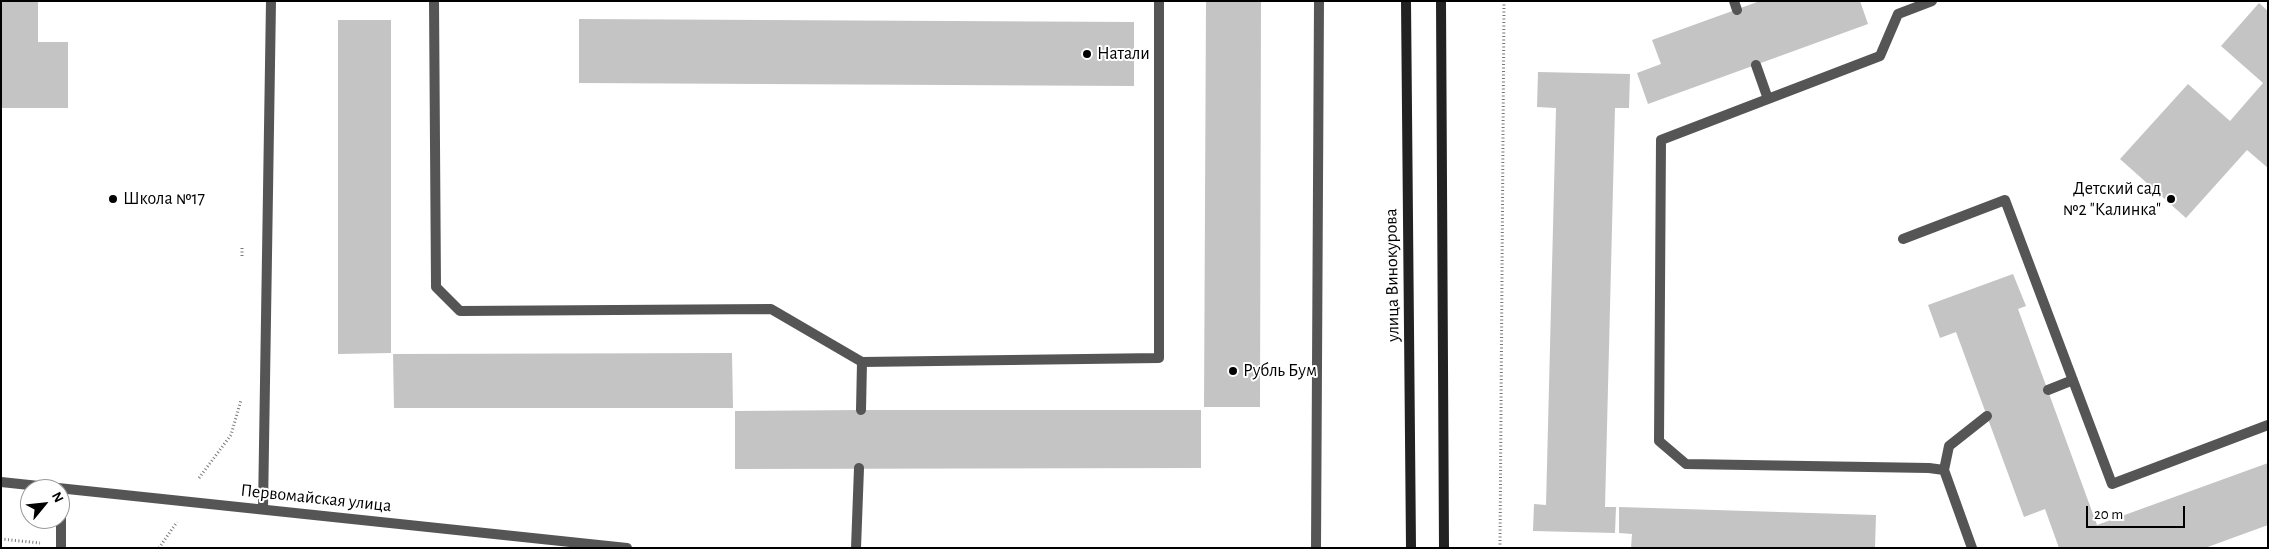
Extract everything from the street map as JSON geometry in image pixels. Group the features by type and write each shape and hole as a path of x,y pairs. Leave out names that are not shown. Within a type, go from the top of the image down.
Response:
{"main road":[{"name":"улица Винокурова","path":"1406,1 1411,548"},
{"path":"1441,1 1444,548"}],"street":[{"path":"264,509 271,1"},
{"path":"434,1 436,287 460,311 771,309 862,362 1159,358 1158,1"},
{"path":"1316,548 1319,1"},
{"path":"1932,1 1898,14 1880,56 1661,140 1659,441 1686,464 1929,468 1944,470"},
{"path":"1756,65 1768,99"},
{"path":"1903,239 2005,200 2112,484 2268,425"},
{"path":"861,410 862,362"},
{"path":"2048,390 2074,380"},
{"path":"1972,548 1944,470 1949,446 1987,416"},
{"path":"856,548 859,468"},
{"name":"Первомайская улица","path":"1,482 20,484"},
{"name":"Первомайская улица","path":"70,490 627,548"},
{"path":"61,529 61,548"}],"path":[{"path":"1500,548 1504,1"},
{"path":"199,478 231,435 238,416"},
{"path":"159,548 182,516"}],"building":[{"path":"1,1 38,1 38,42 68,42 68,108 1,108"},
{"path":"1206,1 1261,1 1260,407 1204,407"},
{"path":"1760,1 1860,1 1868,24 1648,104 1637,73 1661,64 1652,40"},
{"path":"2259,3 2268,11 2268,168 2247,150 2186,218 2120,159 2188,84 2230,121 2263,83 2221,46"},
{"path":"579,19 1134,22 1134,86 579,83"},
{"path":"338,20 391,20 391,353 338,354"},
{"path":"1538,72 1630,74 1629,108 1615,108 1605,507 1616,507 1615,533 1533,531 1534,504 1546,505 1556,108 1537,107"},
{"path":"2013,274 2026,306 2018,309 2097,525 2268,463 2268,525 2205,548 2059,548 2045,509 2024,517 1956,332 1940,338 1928,305"},
{"path":"732,353 733,408 394,408 393,354"},
{"path":"1201,410 1201,468 735,469 735,411"},
{"path":"1619,507 1876,515 1875,548 1631,548 1632,534 1619,533"}],"place":[{"name":"Натали","path":"1087,54"},
{"name":"Школа №17","path":"113,199"},
{"name":"Детский сад №2 \"Калинка\"","path":"2171,199"},
{"name":"Рубль Бум","path":"1233,371"}]}
